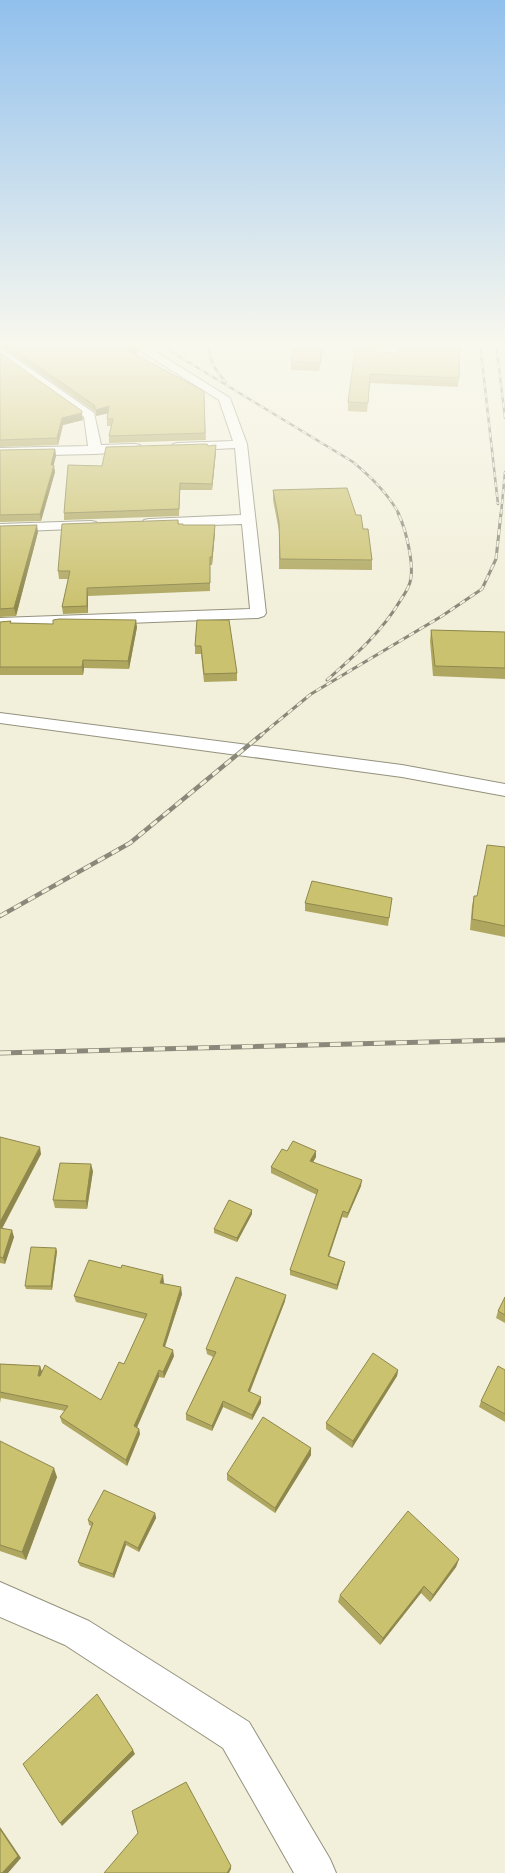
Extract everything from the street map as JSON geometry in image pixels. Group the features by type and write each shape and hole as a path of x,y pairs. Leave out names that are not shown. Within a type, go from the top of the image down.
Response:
{"main road":[{"path":"92,430 95,450"},
{"path":"0,623 258,613 241,444 236,430"},
{"path":"164,447 241,444"},
{"path":"0,452 149,448"},
{"path":"132,523 248,519"},
{"path":"0,528 109,524"},
{"path":"0,718 402,771 505,790"},
{"path":"0,1598 77,1633 236,1735 316,1873"}],"building":[{"path":"0,430 59,430 57,438 0,440"},
{"path":"110,430 205,430 205,433 109,436"},
{"path":"207,444 208,446 216,445 212,484 180,483 179,509 64,513 68,465 102,466 106,447"},
{"path":"55,449 51,465 54,465 40,514 0,515 0,450"},
{"path":"347,488 356,515 361,515 363,529 368,529 372,560 280,559 279,522 273,490"},
{"path":"178,520 178,524 183,525 215,525 212,557 210,557 210,583 87,588 87,606 62,607 70,571 58,571 62,524"},
{"path":"37,525 14,608 0,609 0,526"},
{"path":"53,620 136,620 128,661 83,660 82,667 0,667 0,622 11,621 10,623 53,624"},
{"path":"197,620 229,620 237,673 204,674 201,646 195,646"},
{"path":"431,630 505,632 505,668 435,666"},
{"path":"487,845 505,847 505,926 472,919 474,896 477,896"},
{"path":"312,881 392,898 389,918 305,903"},
{"path":"0,1137 40,1147 0,1222"},
{"path":"293,1141 316,1151 310,1161 362,1180 348,1213 343,1211 328,1256 345,1262 337,1285 290,1270 318,1190 271,1167 282,1149 287,1151"},
{"path":"60,1163 91,1164 86,1201 53,1200"},
{"path":"229,1200 252,1210 237,1238 214,1229"},
{"path":"0,1228 12,1230 3,1258 0,1257"},
{"path":"31,1247 56,1248 51,1286 25,1286"},
{"path":"89,1260 121,1268 122,1265 163,1275 160,1283 181,1287 163,1346 173,1350 163,1372 159,1370 134,1426 139,1429 126,1460 60,1417 68,1406 0,1392 0,1364 40,1366 38,1376 40,1376 45,1365 101,1400 119,1362 124,1364 147,1314 74,1296"},
{"path":"236,1277 286,1295 248,1391 261,1397 252,1415 223,1401 212,1426 186,1414 216,1352 206,1349"},
{"path":"505,1297 505,1315 498,1311"},
{"path":"373,1353 398,1370 353,1441 326,1423"},
{"path":"498,1366 505,1370 505,1414 481,1401"},
{"path":"263,1417 311,1448 275,1508 227,1474"},
{"path":"0,1441 54,1468 22,1552 0,1545"},
{"path":"104,1490 155,1513 138,1548 125,1541 113,1574 78,1562 93,1523 88,1520"},
{"path":"408,1511 459,1559 433,1595 424,1586 383,1638 340,1595"},
{"path":"97,1694 133,1750 60,1823 23,1764"},
{"path":"186,1782 231,1866 227,1873 104,1873 138,1833 132,1811"},
{"path":"0,1829 18,1856 2,1873 0,1873"}],"railway":[{"path":"301,430 353,462 379,486 390,499 399,514"},
{"path":"490,430 498,504"},
{"path":"501,514 505,472"},
{"path":"327,680 376,634 393,613 408,587 411,578 411,559 407,539 398,513"},
{"path":"260,736 311,694 442,616 482,589 496,559 501,513"},
{"path":"0,916 130,843 261,735"},
{"path":"0,1053 505,1040"}]}
